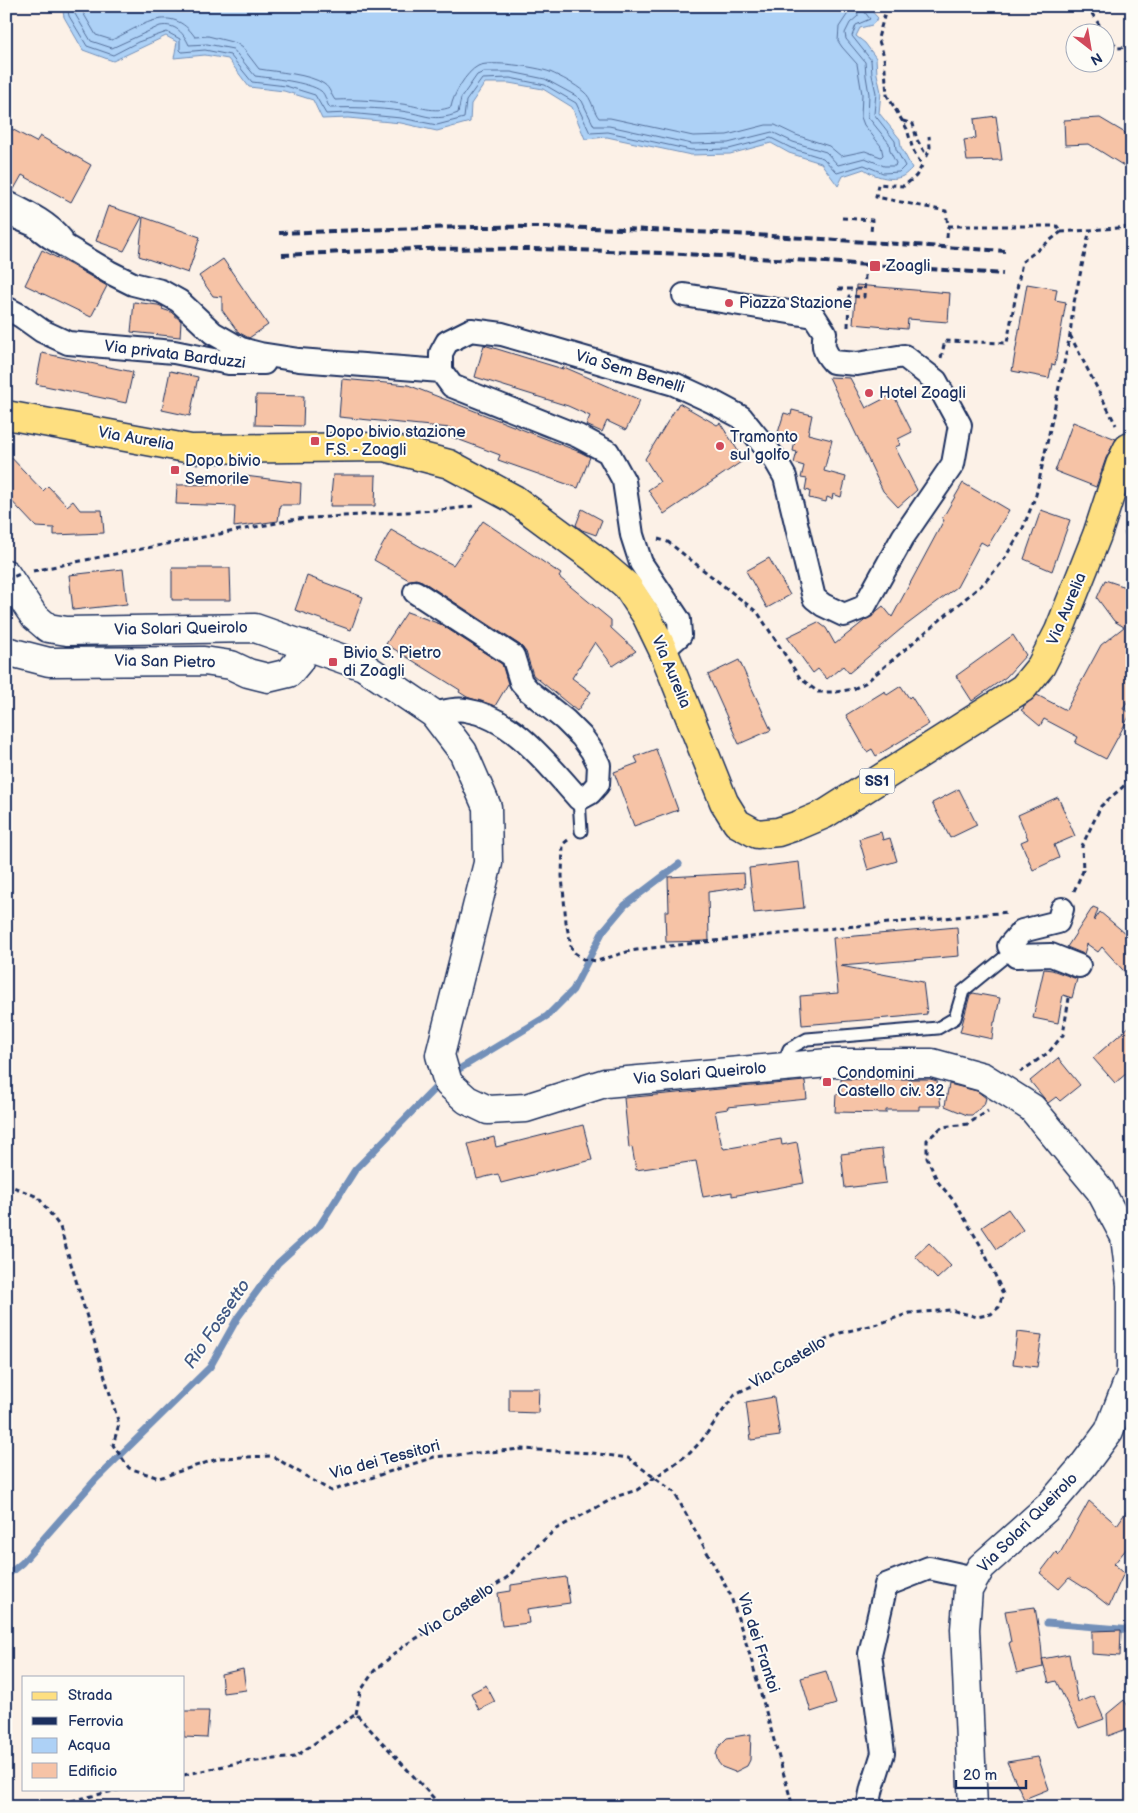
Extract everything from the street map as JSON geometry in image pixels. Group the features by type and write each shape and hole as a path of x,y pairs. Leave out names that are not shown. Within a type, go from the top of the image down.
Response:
{"main road":[{"name":"Via Aurelia","path":"6,415 191,449 384,447 449,464 514,499 599,562 627,586 646,615 663,650 724,802 737,823 757,834 778,832 825,814 1023,688 1041,666 1059,631 1097,535 1120,465 1130,447"}],"street":[{"name":"Via privata Barduzzi","path":"6,213 34,225 64,246 133,284 161,291 179,301 213,332 241,349 292,359 441,371"},
{"path":"684,295 814,316 825,333 823,345 825,354 833,362 857,364 904,356 936,381"},
{"name":"Via privata Barduzzi","path":"6,308 42,331 68,343 174,352 229,363 256,364 292,359"},
{"name":"Via Sem Benelli","path":"441,371 441,353 447,342 471,330 502,334 674,384 741,417 774,458 785,478 814,598 823,605 844,614 864,607 903,536 953,464 960,425 936,381"},
{"path":"441,371 452,386 578,436 608,452 624,481 632,535 641,563 679,620 680,635 663,650"},
{"name":"Via Solari Queirolo","path":"13,574 34,616 48,628 67,631 254,628 363,666 434,714 464,752 487,807 488,863 440,1055 445,1072 467,1100 488,1110 526,1108 605,1083 830,1063 932,1063 982,1077 1032,1108 1100,1190 1125,1237 1131,1286 1132,1374 1109,1431 1084,1466 1048,1507 981,1567 968,1590 965,1629 973,1807"},
{"path":"415,592 513,656 521,682 529,691 565,720 582,738 599,765 600,776 598,784 590,793 579,799 548,763 515,732 485,716 463,710 434,714"},
{"name":"Via San Pietro","path":"6,651 49,662 204,661 231,665 248,673 268,678 289,673 299,661 302,644"},
{"path":"1062,909 1058,922 1022,931 1009,946 1016,956 1051,954 1079,966"},
{"path":"868,1807 882,1753 870,1654 886,1585 929,1568 974,1578"}],"lane":[{"path":"6,196 36,210 60,228 66,236 64,246"},
{"path":"579,799 580,830"},
{"path":"782,1066 789,1049 807,1039 938,1028 955,1018 963,991 1012,951"}],"path":[{"path":"887,6 878,38 884,56 887,95 907,129 913,150 922,166 916,176 904,186 878,184 876,197 946,212 947,238"},
{"path":"1087,6 1097,22"},
{"path":"1116,46 1118,48 1132,48"},
{"path":"903,121 913,124 917,140 927,156 930,147 929,136"},
{"path":"842,218 872,220 871,233"},
{"path":"948,226 1057,226 1061,232"},
{"path":"936,381 945,341 1007,343 1022,262 1061,232 1132,227"},
{"path":"1090,229 1070,335 1130,447"},
{"path":"847,364 849,296 864,297 865,275"},
{"path":"838,289 865,290"},
{"path":"6,580 13,574 297,519 467,507"},
{"path":"1062,909 1074,892 1083,871 1082,846 1101,806 1125,785 1132,760"},
{"path":"580,830 563,844 562,876 566,922 572,951 582,959 597,961 630,951 824,929 1017,911"},
{"name":"Via Castello","path":"356,1714 360,1692 374,1671 405,1645 439,1625 509,1576 556,1529 618,1496 637,1490 654,1476 690,1453 702,1440 735,1394 758,1383 803,1351 840,1333 878,1324 910,1313 951,1310 977,1317 991,1314 999,1307 1003,1294 995,1275 954,1201 938,1182 927,1158 926,1140 942,1127 968,1124 992,1108 1001,1089 1021,1071 1048,1053 1063,1035 1069,998"},
{"name":"Via dei Tessitori","path":"6,1184 38,1197 60,1227 119,1424 113,1445 129,1468 158,1478 220,1458 272,1456 331,1491 434,1457 522,1449 592,1453 628,1458 654,1476"},
{"name":"Via dei Frantoi","path":"654,1476 674,1492 730,1594 749,1652 793,1807"},
{"path":"185,1775 237,1763 295,1757 356,1714 442,1807"},
{"path":"45,1807 118,1790"}],"water":[{"path":"62,6 867,6 878,18 872,25 860,28 856,36 865,43 876,58 881,92 879,113 900,139 901,147 912,168 899,178 877,176 864,169 843,176 838,186 821,163 789,153 771,143 730,154 691,155 607,137 585,139 572,107 543,89 509,83 485,83 471,104 470,122 437,131 401,123 348,118 322,119 313,100 284,91 249,87 228,59 205,55 174,58 177,42 166,36 113,61 83,50 64,17"}],"building":[{"path":"996,116 1002,160 967,161 964,140 976,138 974,119"},
{"path":"1100,118 1132,137 1132,171 1089,144 1065,145 1064,120"},
{"path":"6,126 36,142 40,136 91,165 71,202 22,175 13,191 6,189"},
{"path":"108,206 142,217 124,251 96,241"},
{"path":"143,217 200,237 188,273 139,256"},
{"path":"42,250 107,286 91,317 25,285"},
{"path":"223,259 268,325 249,338 238,332 222,310 222,297 213,296 199,276"},
{"path":"1027,284 1057,289 1055,300 1066,302 1055,365 1052,364 1049,378 1012,371"},
{"path":"856,285 950,293 948,322 908,319 907,329 853,324"},
{"path":"134,302 158,305 163,307 162,309 171,312 181,321 180,337 131,332"},
{"path":"484,345 563,369 564,367 640,400 626,430 607,421 602,432 586,425 590,416 568,406 475,377"},
{"path":"42,353 133,372 126,403 36,384"},
{"path":"170,371 198,377 190,416 162,410"},
{"path":"829,377 850,378 866,408 893,394 912,432 898,439 900,445 895,447 917,490 898,507 883,491"},
{"path":"342,379 408,385 590,457 578,488 498,460 500,455 449,436 451,428 339,417"},
{"path":"256,395 304,396 303,426 255,425"},
{"path":"679,403 717,425 720,423 744,460 664,514 648,490 660,482 645,459"},
{"path":"792,410 812,415 808,434 832,440 824,471 846,477 841,497 833,494 832,499 827,497 826,502 809,498 810,491 805,490 807,479 801,478 804,466 794,463 797,452 793,451 795,441 777,436 784,413 791,415"},
{"path":"1073,422 1116,439 1106,458 1096,487 1055,471"},
{"path":"6,452 43,491 48,486 67,506 73,501 80,510 102,510 104,533 54,535 54,528 36,527 6,495"},
{"path":"237,475 301,483 300,505 280,505 278,521 234,527 235,506 176,504 177,485 236,484"},
{"path":"333,475 376,475 375,506 330,506"},
{"path":"963,483 1009,510 988,546 981,542 957,587 901,629 849,673 843,666 827,679 818,669 813,673 787,637 818,622 826,628 835,644 883,606 892,617 944,520 942,519"},
{"path":"582,509 602,520 596,535 582,530 576,525"},
{"path":"1041,510 1070,520 1052,571 1024,559"},
{"path":"483,521 561,574 559,577 611,620 611,628 636,651 613,666 595,642 572,678 591,692 577,711 533,675 526,652 520,645 422,581 416,579 409,580 374,560 391,530 453,565"},
{"path":"769,558 790,595 767,608 746,571"},
{"path":"172,568 230,568 231,600 172,600"},
{"path":"123,569 127,604 73,610 69,575"},
{"path":"307,576 363,597 351,630 295,610"},
{"path":"1105,580 1132,589 1132,694 1123,709 1131,713 1106,759 1075,743 1078,737 1044,719 1040,726 1021,710 1037,695 1066,710 1101,645 1124,627 1114,621 1097,598"},
{"path":"407,612 440,624 502,664 508,684 495,706 467,697 459,692 460,690 386,644"},
{"path":"1013,635 1026,655 1006,677 972,701 956,676"},
{"path":"739,660 771,730 739,744 708,675"},
{"path":"901,686 909,698 911,696 929,724 876,756 872,749 867,752 846,715 885,691 887,695"},
{"path":"656,749 678,810 634,826 614,772 638,763 635,757"},
{"path":"959,789 977,825 950,838 932,803"},
{"path":"1058,797 1075,836 1054,845 1059,858 1033,870 1021,842 1028,839 1018,815"},
{"path":"881,832 883,840 890,838 897,861 868,870 859,839"},
{"path":"799,862 804,908 754,913 749,868"},
{"path":"744,873 745,887 708,892 709,941 666,942 665,911 669,911 668,877"},
{"path":"1093,907 1098,909 1094,921 1100,912 1132,939 1132,980 1102,947 1098,952 1087,944 1084,954 1067,947"},
{"path":"957,927 959,956 841,966 923,982 927,1014 802,1025 800,996 838,993 833,938"},
{"path":"1044,969 1077,979 1072,998 1063,995 1058,1023 1033,1018"},
{"path":"973,993 1000,998 992,1039 960,1032 970,995"},
{"path":"1132,1024 1132,1069 1115,1083 1093,1058"},
{"path":"1058,1058 1080,1085 1060,1101 1056,1097 1048,1103 1030,1081"},
{"path":"841,1079 930,1079 937,1081 941,1106 919,1106 919,1110 886,1110 886,1113 835,1112 836,1094 841,1094"},
{"path":"805,1081 807,1099 727,1107 728,1109 715,1111 724,1149 781,1139 782,1145 797,1142 804,1183 732,1196 732,1192 703,1197 696,1161 636,1170 632,1147 629,1148 624,1098"},
{"path":"949,1084 977,1091 986,1098 984,1105 972,1115 967,1115 945,1106"},
{"path":"583,1125 592,1160 501,1183 498,1174 477,1179 468,1144 494,1137 496,1147"},
{"path":"882,1149 886,1183 845,1188 841,1154"},
{"path":"1008,1209 1023,1230 997,1249 982,1227"},
{"path":"929,1243 951,1266 937,1279 915,1256"},
{"path":"1017,1332 1042,1335 1037,1367 1013,1364"},
{"path":"509,1388 539,1388 538,1413 509,1412"},
{"path":"774,1397 780,1436 751,1440 746,1402"},
{"path":"1089,1501 1117,1525 1132,1503 1132,1542 1114,1564 1124,1573 1109,1606 1069,1578 1059,1589 1040,1573 1056,1552 1059,1555"},
{"path":"566,1577 570,1603 527,1609 529,1623 502,1626 498,1593 511,1591 511,1585"},
{"path":"1035,1607 1043,1667 1017,1673 1009,1643 1011,1642 1005,1611"},
{"path":"1121,1630 1120,1656 1092,1654 1092,1631"},
{"path":"1069,1654 1078,1703 1094,1696 1104,1719 1079,1728 1056,1681 1049,1683 1042,1659"},
{"path":"243,1669 246,1690 223,1693 221,1674"},
{"path":"826,1671 836,1704 811,1712 801,1678"},
{"path":"486,1685 495,1702 479,1710 471,1693"},
{"path":"1124,1700 1132,1712 1132,1727 1108,1736 1107,1714"},
{"path":"185,1711 209,1711 207,1738 185,1737"},
{"path":"751,1734 750,1760 747,1766 735,1772 722,1767 716,1755 722,1743 727,1738"},
{"path":"1038,1757 1049,1789 1024,1799 1007,1762"}],"waterway":[{"name":"Rio Fossetto","path":"451,1074 547,1016 573,990 603,931 625,905 679,864"},
{"name":"Rio Fossetto","path":"6,1576 22,1563 96,1479 210,1367 238,1317 278,1263 320,1225 355,1170 441,1082"},
{"path":"1047,1623 1132,1630"}],"railway":[{"path":"279,233 408,228 596,228 771,236 1005,251"},
{"path":"282,255 422,249 567,250 713,256 1003,274"}],"place":[{"name":"Zoagli","path":"875,266"},
{"name":"Piazza Stazione","path":"729,303"},
{"name":"Hotel Zoagli","path":"869,393"},
{"name":"Dopo bivio stazione F.S. - Zoagli","path":"315,441"},
{"name":"Tramonto sul golfo","path":"720,446"},
{"name":"Dopo bivio Semorile","path":"175,470"},
{"name":"Bivio S. Pietro di Zoagli","path":"333,662"},
{"name":"Condomini Castello civ. 32","path":"827,1082"}]}
